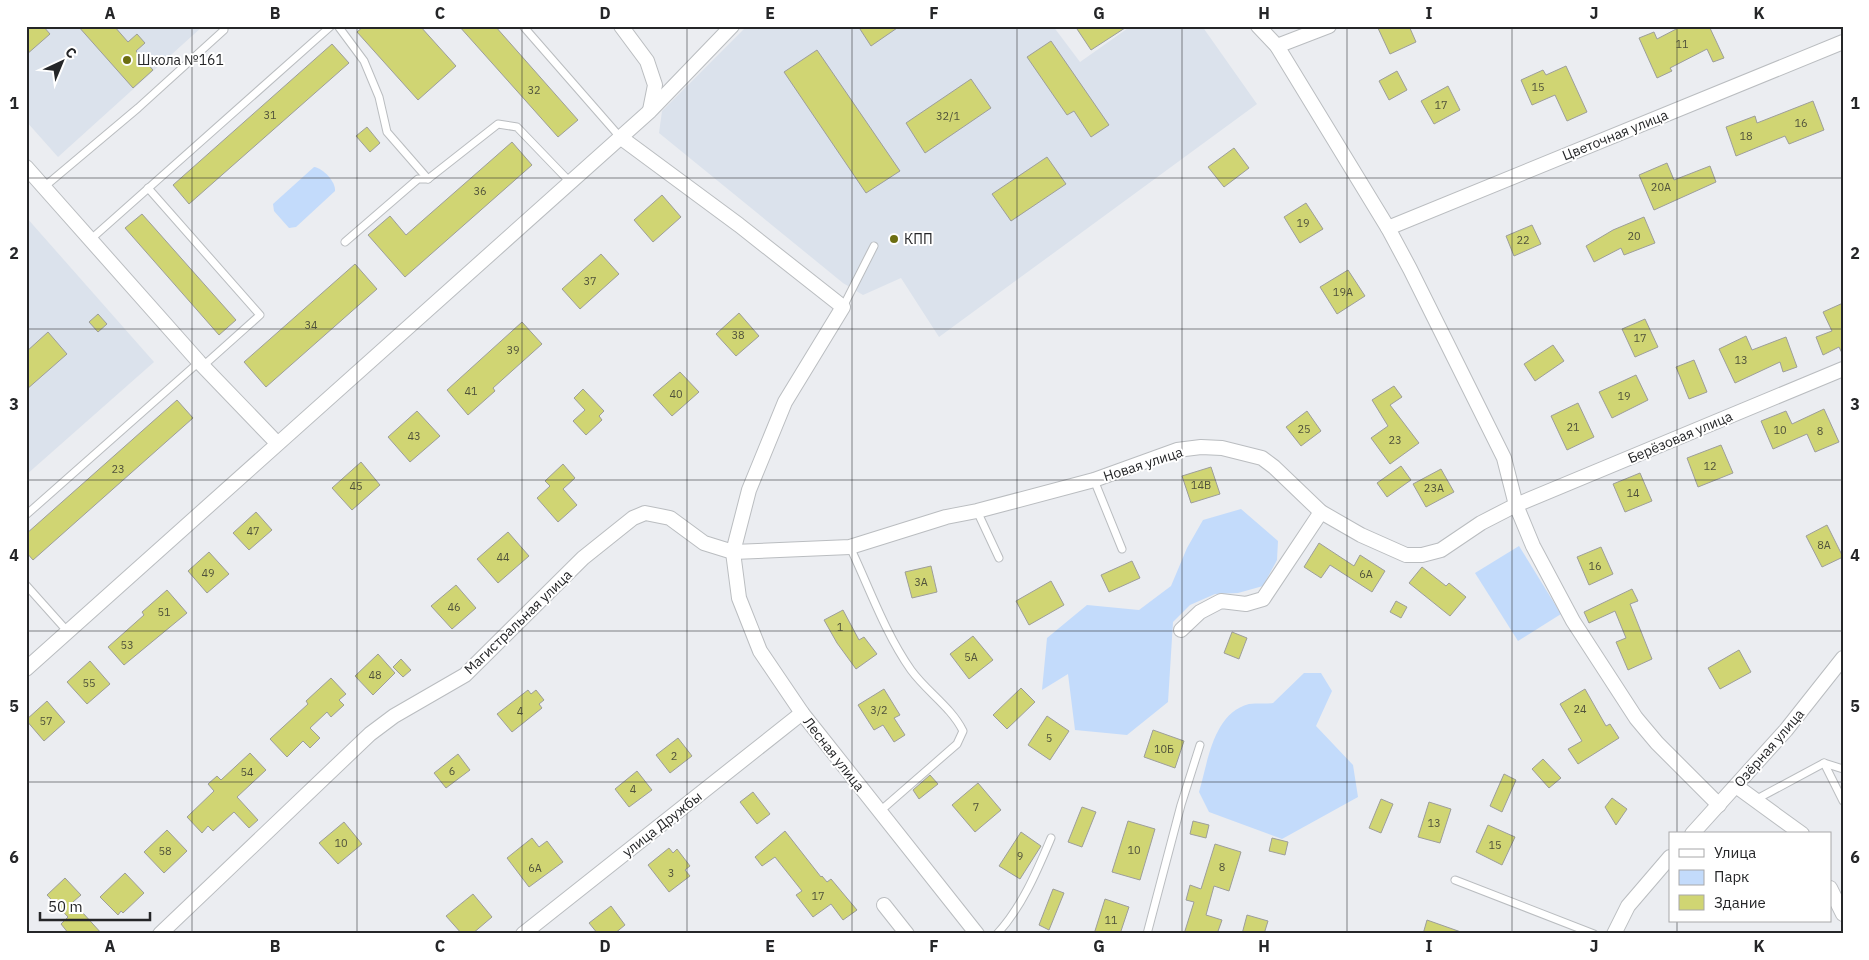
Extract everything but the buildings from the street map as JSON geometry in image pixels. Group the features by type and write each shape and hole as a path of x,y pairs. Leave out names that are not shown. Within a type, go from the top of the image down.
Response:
{"street":[{"path":"621,26 647,61 655,85 650,111"},
{"path":"26,669 276,443 650,111 732,26"},
{"path":"1258,26 1277,46 1388,228 1504,458 1516,505 1534,546 1573,621 1636,718 1657,743 1719,805"},
{"path":"1277,46 1329,26"},
{"name":"Цветочная улица","path":"1388,228 1843,42"},
{"path":"620,137 762,242 843,306 785,402 771,433 749,490 733,552"},
{"path":"29,175 44,187 201,364 276,443"},
{"name":"Берёзовая улица","path":"1516,505 1843,369"},
{"name":"Новая улица","path":"733,552 850,547 946,517 977,511 1094,480 1177,450 1201,447 1222,448 1262,458 1321,512 1391,550 1406,555 1422,555 1441,550 1481,523 1516,505"},
{"path":"1180,630 1200,612 1221,601 1246,604 1263,599 1321,512"},
{"name":"Магистральная улица","path":"160,934 370,734 394,716 442,690 465,674 584,558 634,518 645,514 658,514 670,518 704,543 733,552"},
{"name":"Лесная улица","path":"733,552 739,598 760,651 802,714 977,934"},
{"name":"Озёрная улица","path":"1694,832 1786,730 1843,658"},
{"name":"улица Дружбы","path":"523,934 802,714"},
{"path":"1736,786 1799,832"},
{"path":"1614,934 1628,906 1669,858"},
{"path":"1832,892 1843,914"},
{"path":"884,906 907,934"}],"lane":[{"path":"44,187 138,108 224,30 224,26"},
{"path":"338,26 364,61 379,97 387,132 428,179"},
{"path":"523,26 620,137"},
{"path":"90,240 328,27"},
{"path":"345,242 418,179 428,179 498,124 517,127 569,181"},
{"path":"26,515 260,315 148,188"},
{"path":"843,306 874,246"},
{"path":"1094,480 1122,549"},
{"path":"977,511 999,558"},
{"path":"850,547 906,661 927,689 957,720 962,731 957,744 879,812"},
{"path":"26,585 68,632"},
{"path":"1146,934 1181,805 1200,745"},
{"path":"1756,800 1824,763 1843,769"},
{"path":"1824,763 1843,801"},
{"path":"997,934 1010,920 1036,873 1051,838"},
{"path":"1455,880 1594,934"}],"shaded area":[{"path":"26,26 203,26 58,157 26,121"},
{"path":"747,26 1053,26 1080,62 1131,26 1202,26 1257,104 939,337 901,278 863,295 843,283 659,133 662,111"},
{"path":"26,217 154,362 26,475"}],"green space":[{"path":"314,167 328,176 335,187 335,191 296,227 289,228 274,211 273,204"},
{"path":"1241,509 1278,541 1277,560 1263,586 1238,593 1215,594 1190,605 1173,622 1168,702 1127,735 1075,730 1068,674 1042,690 1047,638 1087,605 1139,610 1171,586 1187,548 1203,520"},
{"path":"1519,546 1561,614 1518,641 1475,573"},
{"path":"1304,673 1321,673 1332,691 1316,726 1353,765 1358,797 1282,839 1209,812 1199,792 1209,753 1227,717 1237,709 1249,704 1273,703"}],"place":[{"name":"Школа №161","path":"127,60"},
{"name":"КПП","path":"894,239"}]}
